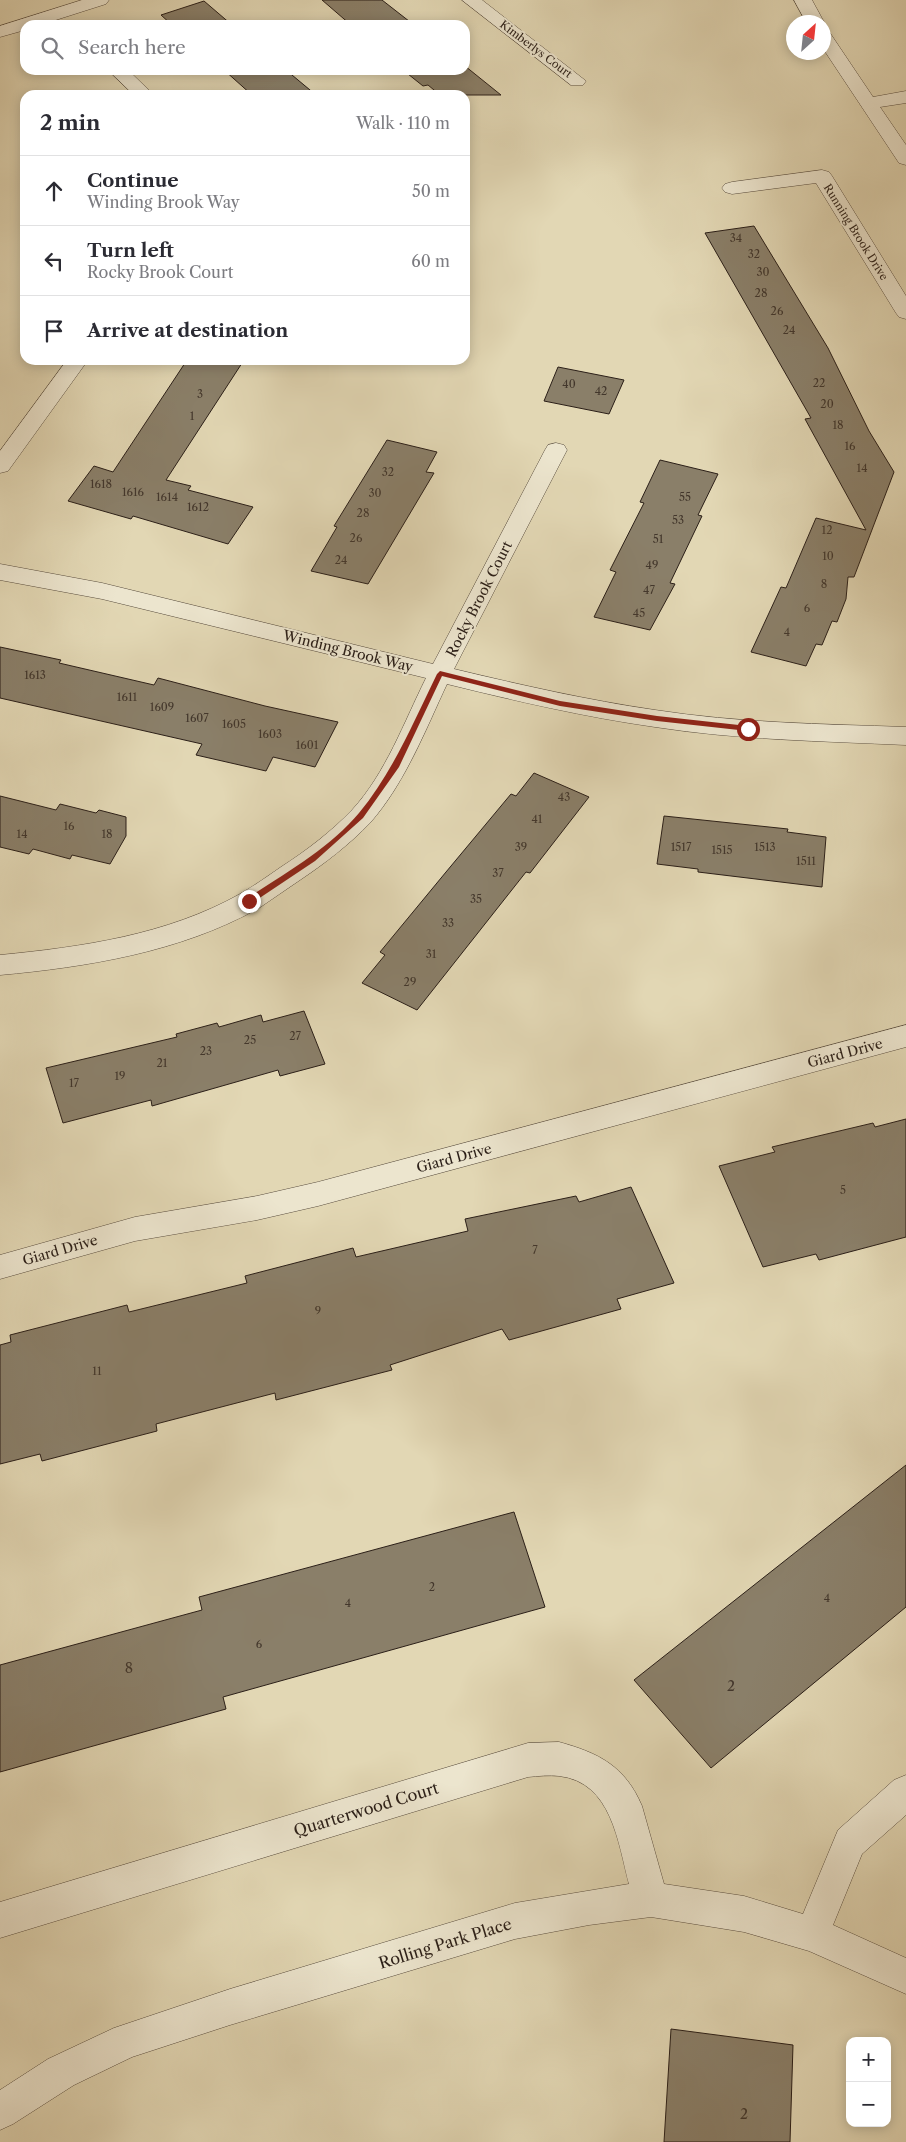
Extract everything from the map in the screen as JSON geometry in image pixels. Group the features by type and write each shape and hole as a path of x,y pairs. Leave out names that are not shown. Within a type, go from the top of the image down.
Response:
{"street":[{"path":"62,20 100,0"},
{"name":"Kimberlys Court","path":"471,0 577,81"},
{"path":"803,0 811,15"},
{"path":"0,32 20,28"},
{"path":"831,46 906,159"},
{"path":"123,75 139,90"},
{"path":"870,103 906,98"},
{"name":"Running Brook Drive","path":"732,188 822,176 906,313"},
{"path":"0,466 74,365"},
{"name":"Rocky Brook Court","path":"0,965 65,959 126,946 187,929 249,901 312,859 361,816 395,767 440,674 556,450"},
{"name":"Winding Brook Way","path":"0,572 102,590 560,703 657,719 748,729 906,736"},
{"name":"Giard Drive","path":"0,1267 134,1230 207,1215 257,1208 318,1194 906,1036"},
{"name":"Quarterwood Court","path":"0,1920 528,1760 559,1759 584,1766 607,1781 625,1806 651,1899"},
{"path":"812,1934 850,1842 906,1792"},
{"name":"Rolling Park Place","path":"0,2111 61,2072 126,2041 230,2007 515,1921 589,1907 651,1899 744,1914 812,1934 906,1976"}],"building":[{"path":"322,0 382,0 408,20 345,20"},
{"path":"204,1 226,20 166,20 161,15"},
{"path":"470,70 501,95 470,95 470,90 434,90 428,85 423,86 409,75 470,75"},
{"path":"230,75 292,75 310,90 246,90"},
{"path":"754,226 828,348 869,431 894,472 854,577 848,577 846,599 837,622 832,621 822,645 816,644 806,666 751,652 781,587 786,588 816,518 866,530 805,419 811,418 705,233"},
{"path":"184,365 241,365 166,480 191,486 188,490 253,507 228,544 133,516 131,519 68,501 94,466 113,472"},
{"path":"558,367 624,380 609,414 544,401"},
{"path":"387,440 437,452 426,472 434,473 368,584 311,571 337,527 334,526"},
{"path":"660,460 718,474 698,515 702,516 670,583 675,584 650,630 594,617 616,572 610,570 644,503 640,502"},
{"path":"0,647 61,660 59,663 154,685 158,678 265,706 338,722 315,767 273,757 266,771 196,755 202,744 0,698"},
{"path":"534,773 589,797 530,873 526,872 417,1010 362,983 385,955 380,952 511,794 516,796"},
{"path":"0,796 56,810 60,804 96,813 99,810 126,817 126,836 110,864 72,855 70,859 33,849 29,854 0,847"},
{"path":"664,816 788,829 787,832 826,837 822,887 698,872 698,869 657,864"},
{"path":"304,1011 325,1064 280,1076 278,1070 152,1106 151,1100 63,1123 46,1068 177,1037 176,1034 217,1023 219,1027 261,1015 263,1022"},
{"path":"906,1119 906,1237 819,1260 816,1254 763,1267 719,1166 775,1152 772,1147 873,1123 875,1127"},
{"path":"631,1187 674,1283 617,1299 621,1309 509,1340 502,1329 390,1365 392,1370 276,1400 275,1393 156,1424 157,1431 42,1461 40,1454 0,1464 0,1345 11,1342 10,1335 127,1305 129,1312 247,1283 245,1276 353,1248 356,1257 468,1231 465,1219 576,1196 579,1202"},
{"path":"906,1465 906,1607 711,1768 634,1680"},
{"path":"514,1512 545,1607 223,1697 226,1709 0,1772 0,1665 202,1610 199,1597"},
{"path":"671,2029 793,2045 790,2142 664,2142"}],"route":[{"path":"249,901 312,859 361,816 395,767 440,674 560,703 657,719 748,729"}]}
